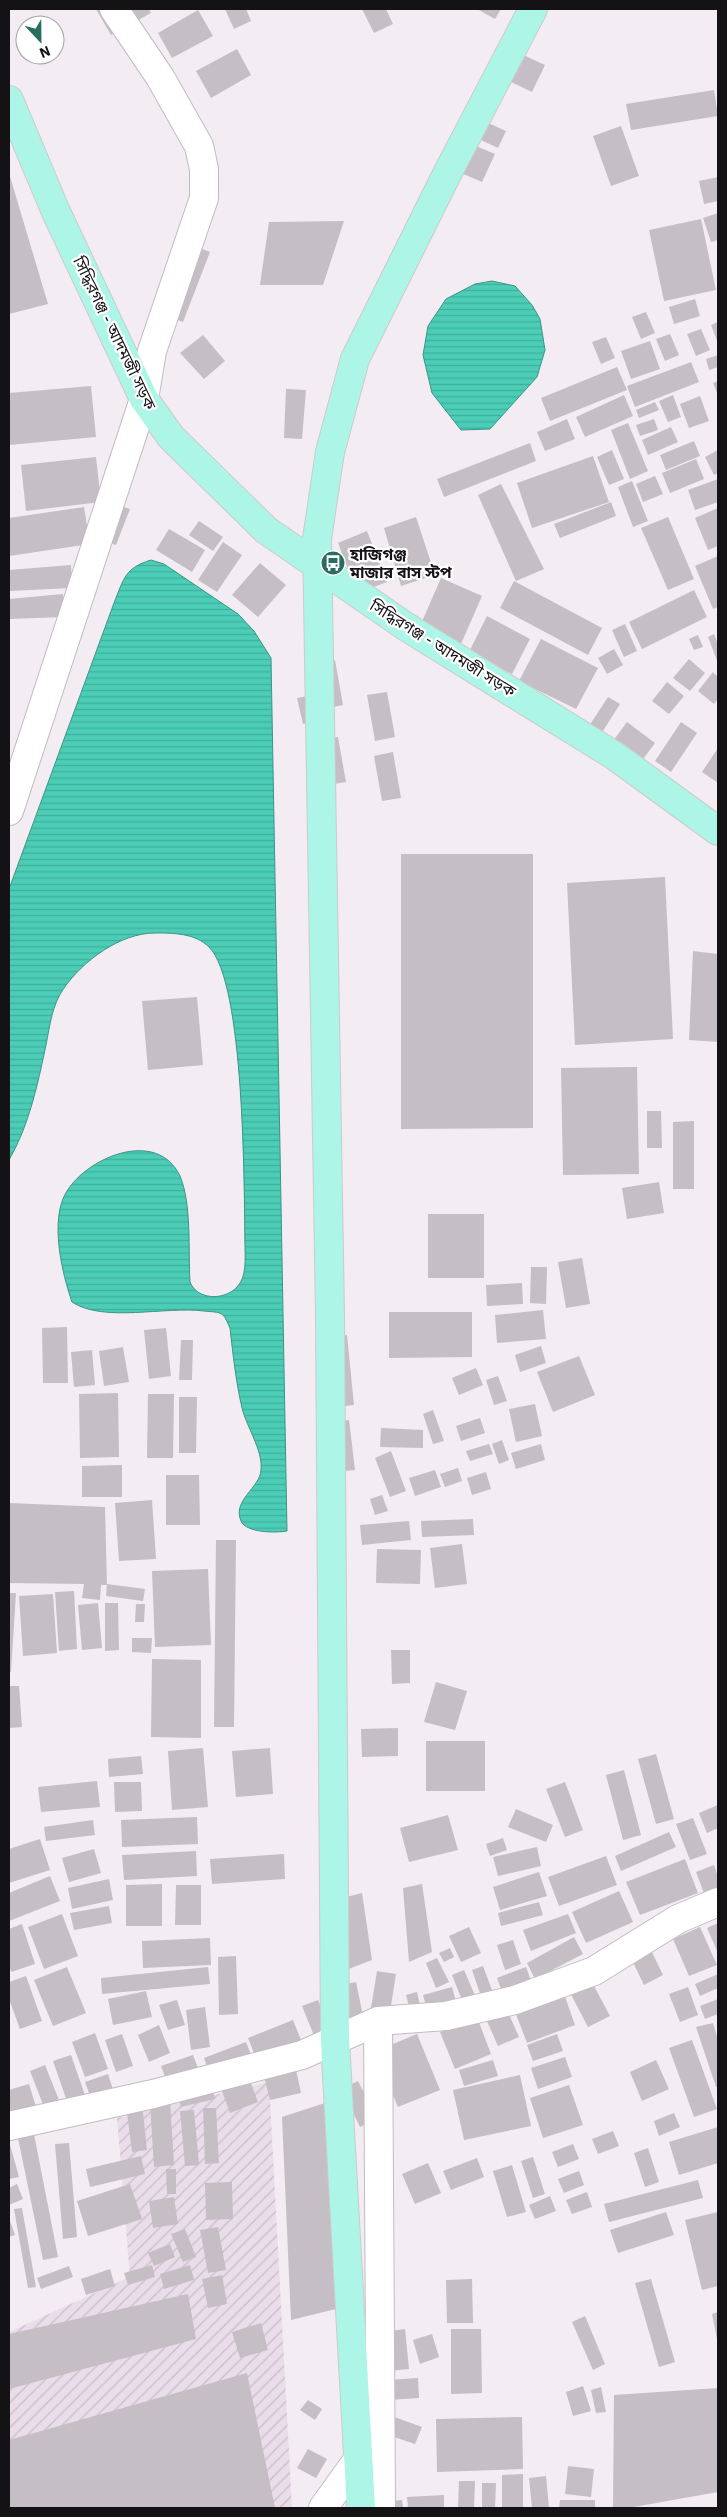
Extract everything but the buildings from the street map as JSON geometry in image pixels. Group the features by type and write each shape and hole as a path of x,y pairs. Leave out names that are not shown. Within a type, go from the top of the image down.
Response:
{"main road":[{"path":"361,2508 335,2040 330,1326 317,539 330,452 355,359 532,9"},
{"name":"সিদ্ধিরগঞ্জ - আদমজী সড়ক","path":"9,100 56,212 144,399 170,436 266,530 405,626 615,756 718,831"}],"street":[{"path":"9,811 144,399 152,351 204,198 204,169 199,146 160,77 114,9"},
{"path":"9,2126 153,2094 302,2055 378,2021 446,2016 515,2000 594,1971 678,1919 718,1902"},
{"path":"378,2021 381,2508"},
{"path":"323,2508 359,2458"}],"shaded area":[{"path":"492,281 515,286 532,305 540,319 545,350 537,377 490,429 461,430 432,393 423,355 428,326 446,299 475,284"},
{"path":"151,560 164,564 238,614 254,631 271,658 287,1531 269,1532 255,1530 244,1525 241,1521 240,1507 256,1483 261,1470 261,1462 244,1416 236,1378 230,1328 224,1316 216,1312 188,1310 118,1313 101,1312 85,1308 72,1302 61,1262 58,1231 59,1216 67,1191 90,1168 106,1159 123,1153 140,1151 156,1153 169,1161 180,1176 188,1214 190,1282 193,1288 205,1295 218,1296 232,1292 240,1283 244,1273 245,1261 244,1179 243,1135 236,1042 230,1001 221,968 209,947 191,936 162,933 142,934 116,943 81,968 64,988 54,1008 32,1104 22,1133 9,1160 9,889 120,587 126,575 142,563"},
{"path":"269,2082 292,2508 9,2508 9,2332 130,2277 117,2118"}],"place":[{"name":"হাজিগঞ্জ মাজার বাস স্টপ","path":"333,563"}]}
